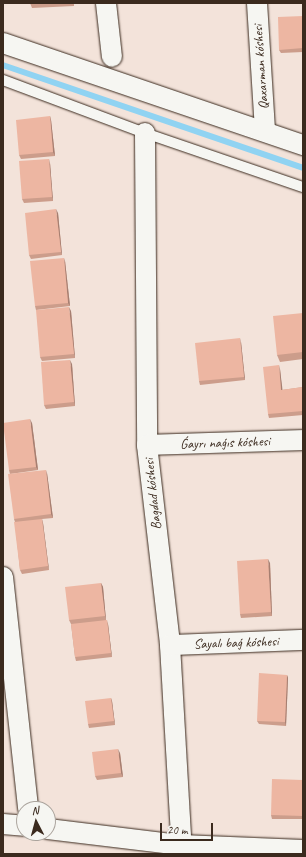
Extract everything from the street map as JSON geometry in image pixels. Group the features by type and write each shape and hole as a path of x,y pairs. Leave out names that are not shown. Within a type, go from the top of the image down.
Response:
{"street":[{"path":"106,3 112,57"},
{"name":"Qaxarman kóshesi","path":"257,3 265,131"},
{"path":"3,43 303,145"},
{"name":"Bagdad kóshesi","path":"144,133 147,445 170,645 182,850"},
{"name":"Ǵayrı naǵıs kóshesi","path":"147,445 303,440"},
{"path":"3,577 27,801"},
{"name":"Sayalı baǵ kóshesi","path":"170,645 303,640"},
{"path":"3,824 16,825"},
{"path":"56,830 182,850 303,850"}],"lane":[{"path":"3,80 144,133 303,187"}],"building":[{"path":"303,16 303,48 279,50 278,17"},
{"path":"50,116 53,152 19,155 16,120"},
{"path":"49,159 52,197 22,199 19,161"},
{"path":"56,209 61,252 29,255 25,213"},
{"path":"64,258 68,303 35,306 30,261"},
{"path":"69,307 74,354 40,357 36,310"},
{"path":"303,313 303,352 277,355 273,316"},
{"path":"240,338 244,377 199,381 195,343"},
{"path":"70,360 74,402 44,405 41,362"},
{"path":"279,365 281,390 303,387 303,411 268,414 263,367"},
{"path":"30,419 36,467 9,470 3,423"},
{"path":"46,470 51,514 14,519 8,474"},
{"path":"42,519 48,566 20,570 14,522"},
{"path":"268,559 271,612 240,614 237,561"},
{"path":"101,583 105,616 69,620 65,587"},
{"path":"107,620 111,653 75,657 71,624"},
{"path":"259,673 287,675 285,722 257,721"},
{"path":"111,698 114,721 88,724 85,701"},
{"path":"118,749 121,773 95,776 92,752"},
{"path":"272,779 303,780 303,816 271,815"}],"waterway":[{"path":"3,65 303,168"}]}
